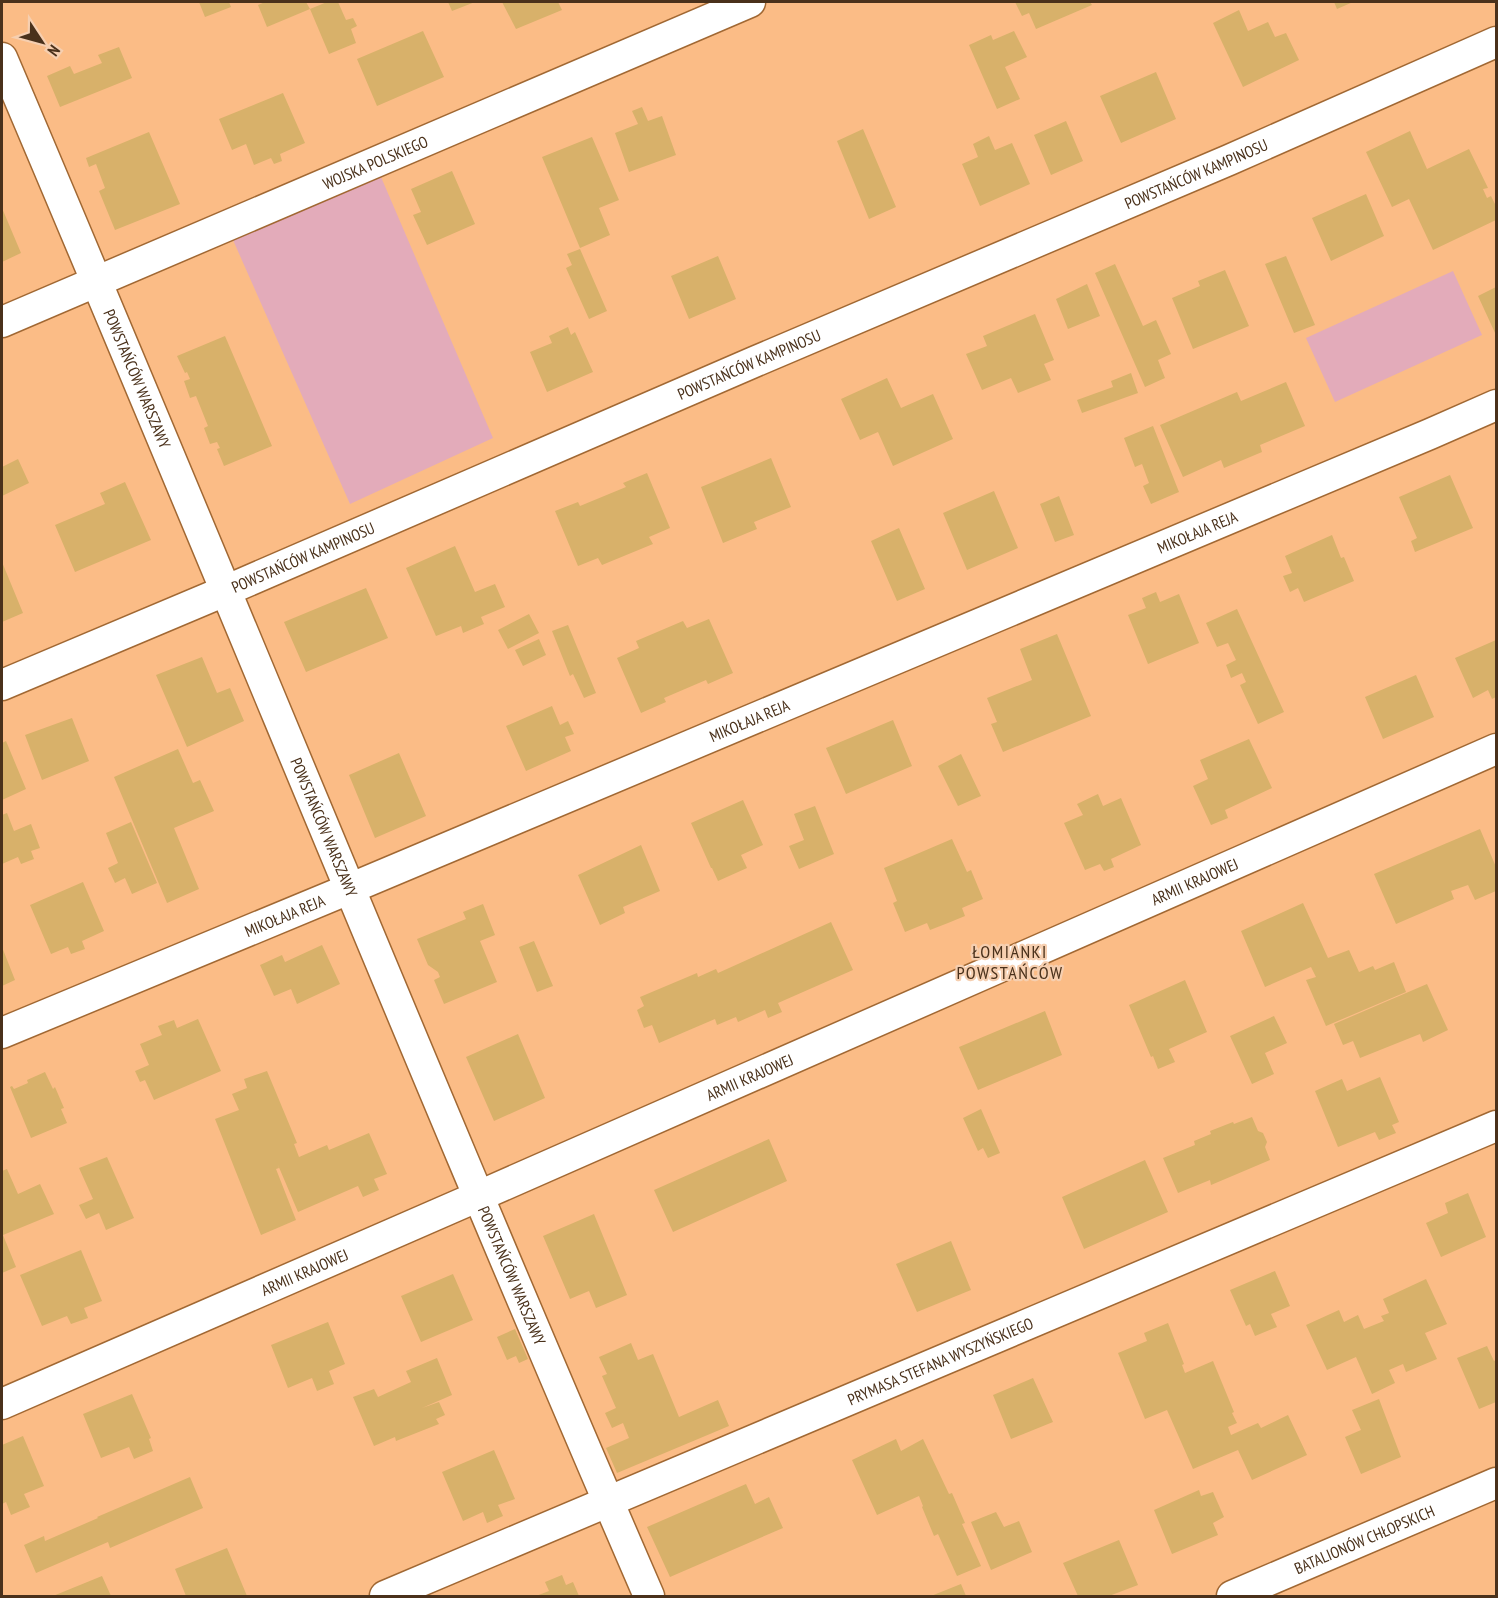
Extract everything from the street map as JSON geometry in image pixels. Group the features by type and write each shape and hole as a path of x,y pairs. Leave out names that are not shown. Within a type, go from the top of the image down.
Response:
{"street":[{"name":"WOJSKA POLSKIEGO","path":"2,322 750,2"},
{"name":"POWSTAŃCÓW KAMPINOSU","path":"2,685 1229,160 1497,42"},
{"name":"POWSTAŃCÓW WARSZAWY","path":"2,58 349,889 649,1596"},
{"name":"MIKOŁAJA REJA","path":"2,1033 1497,405"},
{"name":"ARMII KRAJOWEJ","path":"2,1404 1497,749"},
{"name":"PRYMASA STEFANA WYSZYŃSKIEGO","path":"386,1596 1497,1126"},
{"name":"BATALIONÓW CHŁOPSKICH","path":"1232,1596 1497,1483"}],"shaded area":[{"path":"381,177 493,438 350,504 233,240"},
{"path":"1453,271 1482,335 1335,402 1306,338"}],"building":[{"path":"199,2 229,2 231,7 205,17"},
{"path":"265,2 306,2 310,9 267,27 258,5"},
{"path":"327,2 338,2 346,20 353,18 357,26 351,29 356,43 329,54 310,9"},
{"path":"448,2 475,2 452,11"},
{"path":"502,2 558,2 562,10 516,29"},
{"path":"1015,2 1090,2 1092,5 1036,29 1029,13 1022,16"},
{"path":"1334,2 1353,2 1337,9"},
{"path":"1239,10 1248,31 1268,22 1275,37 1286,33 1299,60 1243,87 1213,23"},
{"path":"423,31 444,77 377,106 357,59"},
{"path":"1014,31 1027,57 1005,67 1020,99 997,109 969,45 991,35 993,40"},
{"path":"119,47 132,78 60,107 47,76 70,66 74,74 102,63 98,55"},
{"path":"1156,72 1176,119 1121,143 1100,96"},
{"path":"283,93 305,143 280,154 282,161 274,164 271,158 254,165 246,144 232,150 219,119"},
{"path":"642,107 648,121 662,116 676,155 629,172 615,133 638,124 632,111"},
{"path":"1066,121 1083,161 1051,175 1034,135"},
{"path":"863,129 896,207 869,219 837,141"},
{"path":"1410,131 1427,169 1469,149 1488,188 1483,189 1487,198 1491,196 1496,206 1496,220 1433,250 1409,199 1392,207 1366,152"},
{"path":"149,132 180,204 115,230 99,191 105,188 96,164 89,167 86,158"},
{"path":"989,136 995,150 1012,143 1030,184 980,206 962,164 978,157 973,144"},
{"path":"592,137 619,200 599,208 610,235 580,248 542,157"},
{"path":"452,171 475,224 427,245 413,215 421,212 411,189"},
{"path":"1366,194 1384,236 1331,261 1312,218"},
{"path":"2,208 21,253 2,262"},
{"path":"580,249 607,311 589,319 566,268 572,265 567,254"},
{"path":"718,256 736,299 689,319 671,276"},
{"path":"1286,256 1315,325 1294,333 1265,264"},
{"path":"1115,264 1143,326 1156,320 1171,354 1158,360 1165,378 1145,387 1095,273"},
{"path":"1225,270 1249,326 1193,349 1172,298 1200,286 1198,281"},
{"path":"1087,284 1100,316 1068,329 1056,299"},
{"path":"1496,287 1496,335 1478,296"},
{"path":"1035,314 1054,360 1044,364 1051,380 1018,393 1011,378 982,390 966,354 987,346 983,336"},
{"path":"568,327 571,335 575,332 593,372 547,392 530,352 552,343 549,336"},
{"path":"225,336 272,446 224,466 217,449 220,448 217,442 210,444 204,428 208,426 196,396 190,398 184,381 190,379 177,356"},
{"path":"1131,373 1138,393 1082,413 1077,400 1113,387 1111,381"},
{"path":"887,378 901,408 933,394 953,439 893,466 878,432 860,440 841,399"},
{"path":"1286,382 1305,426 1260,445 1262,452 1224,468 1221,460 1183,477 1160,425 1237,392 1241,401"},
{"path":"1153,426 1179,492 1151,504 1143,486 1149,483 1142,464 1135,467 1124,438"},
{"path":"771,458 791,507 754,522 757,529 723,543 701,487"},
{"path":"18,459 29,483 2,496 2,467"},
{"path":"647,473 670,528 649,537 653,544 602,565 598,558 578,566 555,511 578,502 580,506 626,487 623,483"},
{"path":"1450,475 1473,528 1415,552 1411,541 1417,538 1399,497"},
{"path":"125,482 151,540 75,572 55,525 105,504 100,493"},
{"path":"994,491 1018,548 967,570 943,513"},
{"path":"1059,496 1074,535 1055,542 1040,504"},
{"path":"899,528 925,589 897,601 871,541"},
{"path":"1332,535 1341,558 1344,557 1354,581 1304,602 1298,588 1290,592 1283,576 1292,573 1285,556"},
{"path":"455,546 475,592 495,584 505,607 481,617 484,624 463,633 461,626 436,636 406,568"},
{"path":"2,562 23,613 2,622"},
{"path":"366,588 388,638 306,672 284,622"},
{"path":"1156,592 1160,602 1179,594 1199,643 1148,664 1128,615 1146,608 1142,598"},
{"path":"1237,609 1284,712 1258,724 1240,685 1246,682 1242,673 1231,678 1226,665 1236,660 1228,643 1217,647 1206,623"},
{"path":"529,614 539,633 508,649 498,630"},
{"path":"709,619 733,673 708,684 706,680 664,698 666,702 641,713 617,658 639,648 636,641 683,621 687,628"},
{"path":"568,625 596,693 584,698 573,674 570,676 552,631"},
{"path":"1057,634 1091,716 1003,752 991,724 997,722 987,698 1032,680 1020,649"},
{"path":"539,639 546,655 523,666 515,650"},
{"path":"1496,640 1496,697 1492,699 1488,690 1473,698 1455,658"},
{"path":"202,657 217,693 230,688 244,721 187,747 156,675"},
{"path":"1416,675 1434,717 1383,739 1365,697"},
{"path":"552,706 560,725 568,721 574,734 565,737 571,751 526,771 506,726"},
{"path":"72,718 89,761 42,780 25,735"},
{"path":"893,720 912,766 846,794 826,748"},
{"path":"1249,739 1272,788 1225,810 1228,818 1211,825 1193,786 1208,779 1200,760"},
{"path":"6,741 26,789 2,800 2,743"},
{"path":"178,749 193,783 200,780 214,811 174,828 199,889 167,903 114,777"},
{"path":"399,753 426,816 375,838 349,775"},
{"path":"961,754 981,796 958,806 938,766"},
{"path":"1098,794 1103,806 1121,798 1141,845 1111,859 1114,867 1104,871 1100,864 1085,870 1064,823 1083,815 1077,804"},
{"path":"743,800 763,845 741,855 747,868 718,881 691,823"},
{"path":"815,806 834,854 799,869 789,846 804,840 794,814"},
{"path":"7,813 14,831 31,824 40,848 31,851 34,859 21,864 18,857 2,864 2,815"},
{"path":"131,822 157,883 132,894 125,878 115,883 108,868 118,863 106,833"},
{"path":"1480,829 1496,867 1496,891 1475,900 1468,885 1451,891 1454,899 1396,924 1374,874"},
{"path":"952,839 967,872 971,870 983,899 962,908 965,916 930,930 927,923 905,932 893,903 897,901 884,868"},
{"path":"641,845 660,891 623,907 625,913 600,925 578,875"},
{"path":"83,882 104,931 82,941 85,949 71,954 68,947 51,954 30,905"},
{"path":"1303,903 1328,958 1349,950 1359,972 1373,966 1375,970 1394,962 1406,992 1326,1026 1306,980 1316,977 1311,967 1265,987 1241,931"},
{"path":"483,904 495,935 480,941 497,982 444,1004 434,980 440,977 438,972 428,965 417,939 466,919 463,912"},
{"path":"831,922 853,970 778,1003 782,1012 768,1018 765,1010 738,1022 736,1017 717,1025 715,1019 659,1043 652,1025 644,1028 637,1010 644,1006 640,997 697,973 698,977 716,969 718,973"},
{"path":"534,941 553,986 537,992 519,947"},
{"path":"322,945 340,984 297,1004 291,989 274,996 260,965 282,955 285,962"},
{"path":"2,947 15,980 2,986"},
{"path":"1185,980 1207,1032 1169,1049 1175,1062 1158,1069 1129,1005"},
{"path":"1427,984 1448,1030 1423,1042 1420,1034 1360,1058 1353,1041 1343,1045 1334,1024"},
{"path":"1045,1011 1062,1055 978,1090 959,1047"},
{"path":"1274,1016 1287,1043 1265,1053 1274,1074 1252,1084 1230,1036"},
{"path":"198,1019 221,1071 154,1100 145,1080 140,1082 135,1071 149,1065 140,1044 162,1035 158,1026 174,1020 177,1028"},
{"path":"518,1034 545,1098 494,1121 466,1057"},
{"path":"267,1071 297,1143 294,1144 299,1157 327,1145 329,1150 369,1133 387,1174 374,1179 379,1190 363,1197 358,1186 298,1212 278,1165 279,1168 276,1169 296,1220 261,1235 215,1119 239,1110 232,1094 247,1088 244,1079"},
{"path":"45,1072 53,1089 55,1087 64,1108 61,1109 67,1123 31,1138 10,1087 14,1089 28,1083 27,1080"},
{"path":"1380,1077 1399,1122 1392,1125 1396,1133 1379,1140 1375,1132 1338,1147 1315,1091 1342,1079 1347,1091"},
{"path":"981,1109 1000,1153 988,1158 983,1148 978,1151 963,1118"},
{"path":"1252,1117 1258,1131 1263,1133 1267,1142 1265,1147 1270,1160 1211,1185 1210,1180 1178,1193 1163,1158 1195,1145 1194,1141 1211,1134 1210,1131"},
{"path":"769,1139 787,1181 673,1232 654,1190"},
{"path":"107,1157 134,1218 106,1230 99,1213 86,1219 79,1205 93,1199 79,1168"},
{"path":"1145,1160 1168,1212 1084,1249 1062,1197"},
{"path":"7,1169 18,1194 40,1184 54,1214 3,1235 16,1267 2,1273 2,1171"},
{"path":"1468,1193 1486,1237 1441,1257 1426,1223 1448,1213 1445,1203"},
{"path":"594,1214 627,1295 596,1308 589,1291 570,1299 543,1236"},
{"path":"951,1241 971,1290 917,1312 896,1264"},
{"path":"81,1250 102,1301 84,1308 88,1318 71,1324 67,1316 42,1326 20,1275"},
{"path":"1275,1271 1290,1306 1271,1314 1277,1327 1255,1336 1250,1324 1246,1326 1230,1290"},
{"path":"453,1274 473,1320 421,1342 401,1296"},
{"path":"1426,1279 1447,1324 1425,1333 1437,1359 1406,1372 1403,1364 1389,1370 1395,1383 1372,1394 1356,1357 1327,1370 1306,1325 1339,1310 1344,1322 1358,1315 1364,1329 1384,1321 1381,1316 1389,1313 1383,1299"},
{"path":"328,1322 345,1364 329,1371 334,1384 317,1391 312,1378 288,1388 271,1345"},
{"path":"1168,1323 1184,1364 1182,1365 1185,1373 1213,1361 1237,1423 1228,1427 1231,1435 1258,1423 1261,1428 1288,1415 1307,1455 1252,1480 1238,1450 1193,1469 1167,1410 1145,1419 1118,1353 1147,1341 1144,1333"},
{"path":"515,1329 528,1359 519,1363 516,1356 507,1360 497,1337"},
{"path":"631,1343 638,1360 653,1354 679,1417 718,1400 729,1426 617,1473 606,1448 629,1438 623,1423 612,1428 605,1413 616,1408 602,1376 607,1374 599,1357"},
{"path":"1487,1346 1494,1361 1496,1360 1496,1402 1479,1409 1457,1358"},
{"path":"437,1358 452,1395 422,1408 439,1402 445,1415 436,1419 439,1424 396,1441 395,1437 374,1446 353,1397 374,1389 378,1397 411,1382 406,1371"},
{"path":"1033,1378 1053,1422 1011,1439 993,1395"},
{"path":"132,1394 151,1438 149,1439 153,1451 134,1459 129,1447 101,1458 83,1414"},
{"path":"1379,1399 1401,1457 1361,1474 1345,1437 1361,1430 1352,1410"},
{"path":"23,1436 44,1486 24,1494 30,1507 11,1515 6,1502 2,1504 2,1445"},
{"path":"896,1439 901,1451 923,1439 949,1494 952,1493 965,1523 962,1524 981,1566 957,1576 938,1534 934,1536 919,1496 877,1515 852,1460"},
{"path":"494,1450 515,1499 498,1505 503,1516 487,1523 483,1512 463,1521 442,1472"},
{"path":"190,1477 203,1508 110,1548 108,1542 36,1573 24,1545 44,1536 45,1541"},
{"path":"746,1484 755,1504 769,1497 783,1528 670,1577 647,1527"},
{"path":"1199,1490 1201,1496 1213,1492 1224,1517 1213,1523 1218,1535 1172,1554 1154,1510"},
{"path":"996,1512 1004,1527 1019,1521 1032,1552 991,1570 971,1522"},
{"path":"1119,1540 1138,1585 1109,1596 1078,1596 1063,1563"},
{"path":"227,1548 247,1596 186,1596 175,1569"},
{"path":"562,1575 566,1585 573,1582 579,1596 536,1596 549,1591 545,1582"},
{"path":"102,1576 111,1596 53,1596"},
{"path":"961,1584 966,1596 931,1596"}],"district":[{"name":"ŁOMIANKI POWSTAŃCÓW","path":"1010,961"}]}
